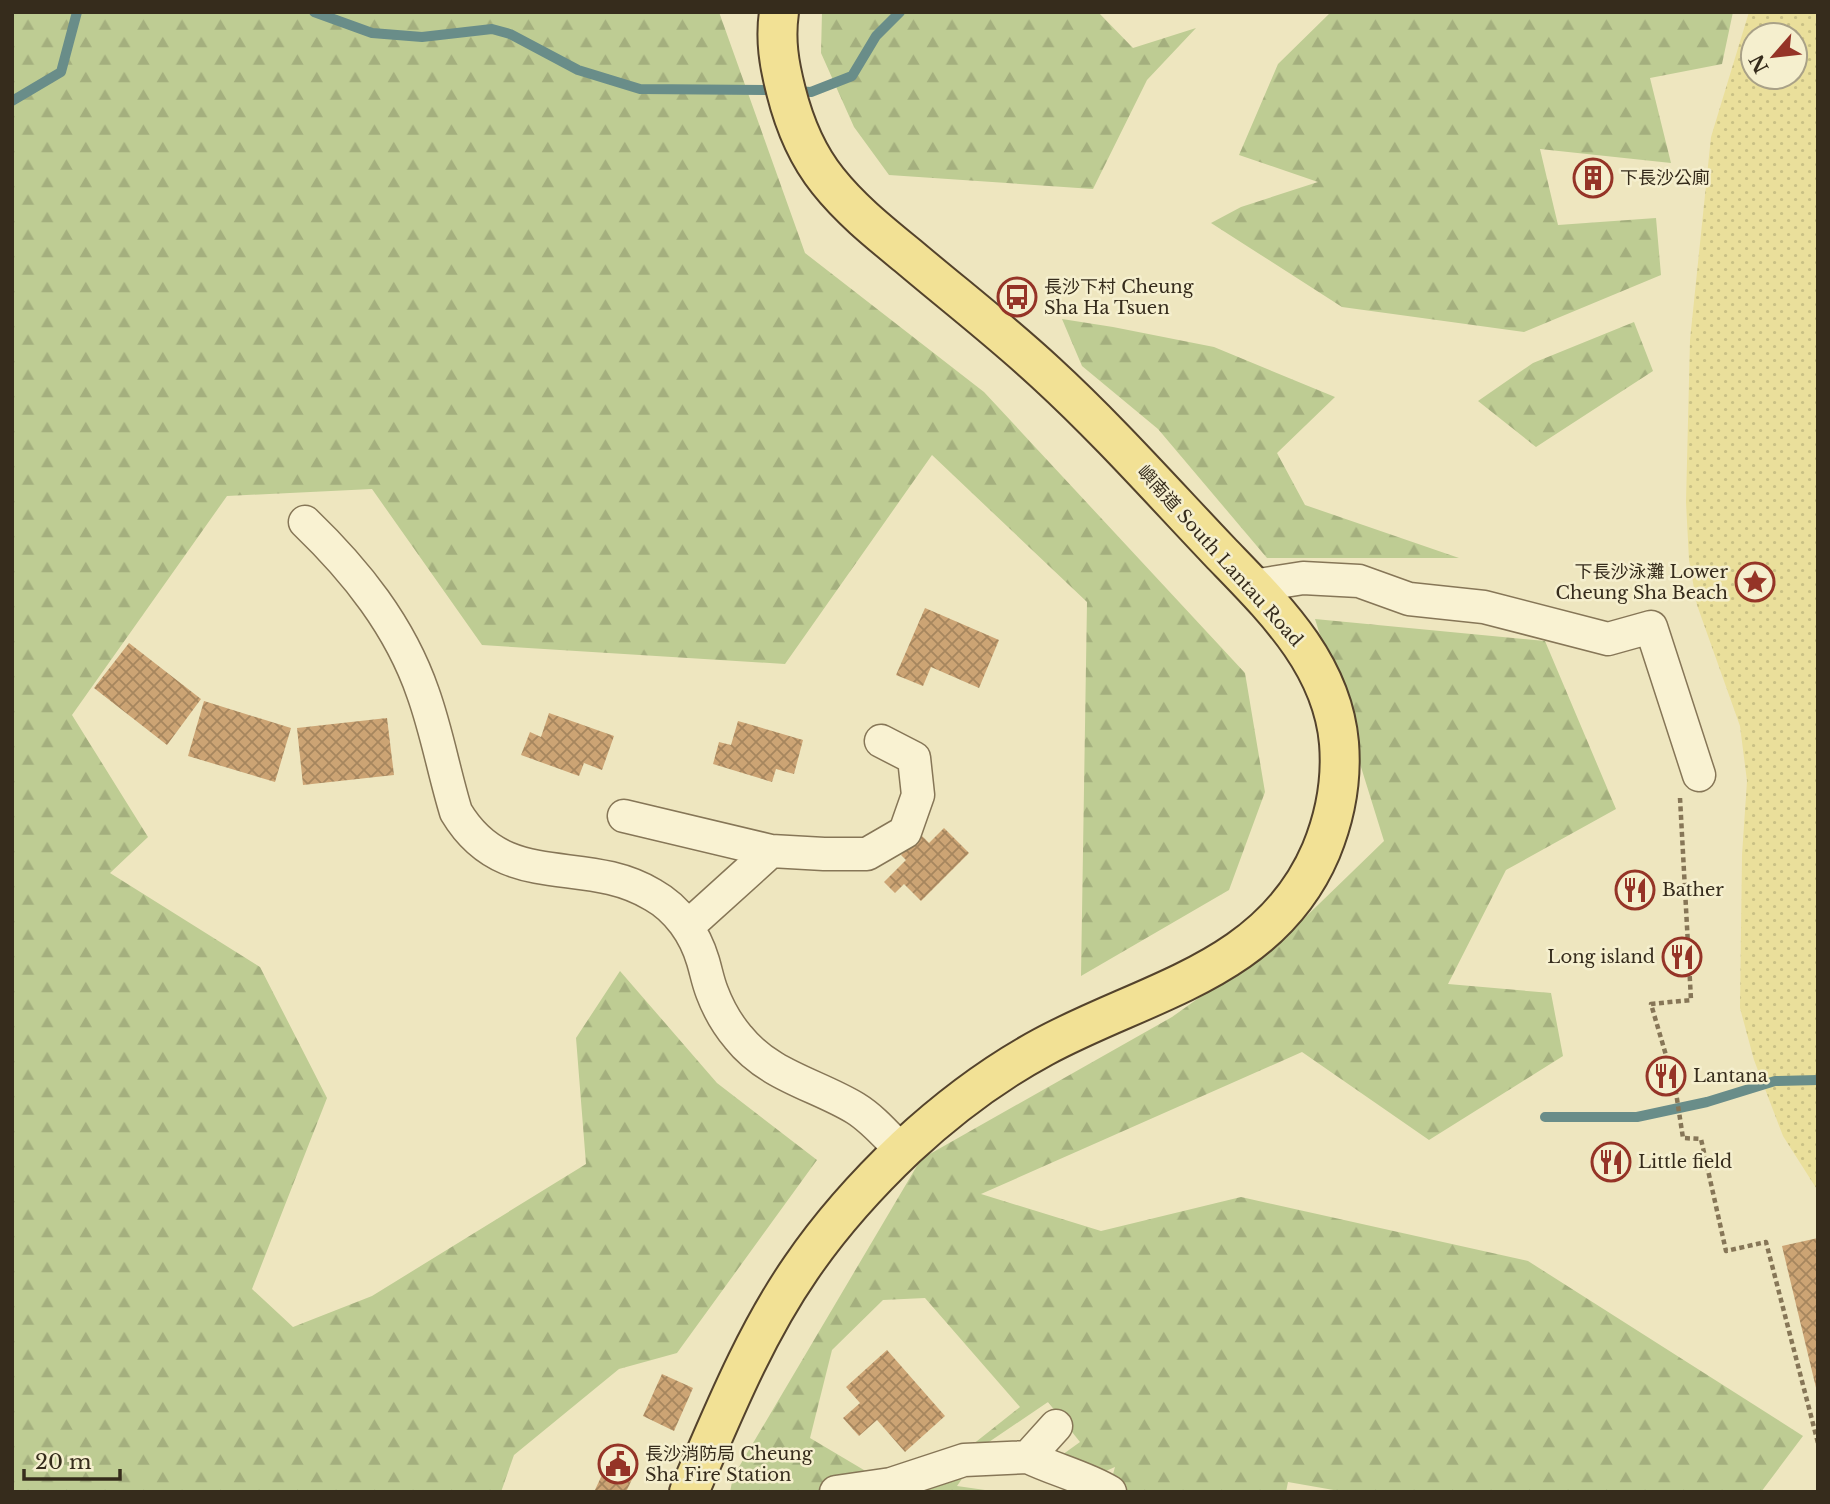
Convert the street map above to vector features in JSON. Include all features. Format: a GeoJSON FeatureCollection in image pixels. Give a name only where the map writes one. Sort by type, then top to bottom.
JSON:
{"type":"FeatureCollection","features":[{"type":"Feature","properties":{"kind":"main road","name":"嶼南道 South Lantau Road"},"geometry":{"type":"LineString","coordinates":[[695,1491],[755,1347],[799,1270],[850,1206],[902,1151],[935,1121],[1008,1067],[1101,1018],[1201,973],[1268,929],[1301,888],[1315,865],[1334,813],[1340,765],[1334,713],[1319,671],[1296,636],[1253,586],[1068,393],[852,207],[829,183],[801,135],[790,104],[779,62],[776,34],[779,12]]}},
{"type":"Feature","properties":{"kind":"street"},"geometry":{"type":"LineString","coordinates":[[305,522],[363,583],[407,654],[423,692],[456,812],[466,830],[488,850],[515,863],[617,879],[656,896],[673,910],[697,943],[710,989],[723,1016],[739,1039],[783,1076],[857,1109],[902,1151]]}},
{"type":"Feature","properties":{"kind":"street"},"geometry":{"type":"LineString","coordinates":[[1253,586],[1303,578],[1359,581],[1409,599],[1484,607],[1608,639],[1651,627],[1699,775]]}},
{"type":"Feature","properties":{"kind":"street"},"geometry":{"type":"LineString","coordinates":[[624,816],[771,851],[867,854],[905,832],[918,795],[914,758],[881,741]]}},
{"type":"Feature","properties":{"kind":"street"},"geometry":{"type":"LineString","coordinates":[[687,927],[771,851]]}},
{"type":"Feature","properties":{"kind":"street"},"geometry":{"type":"LineString","coordinates":[[1028,1457],[1056,1426]]}},
{"type":"Feature","properties":{"kind":"street"},"geometry":{"type":"LineString","coordinates":[[836,1492],[891,1484],[964,1460],[1028,1457],[1110,1492]]}},
{"type":"Feature","properties":{"kind":"path"},"geometry":{"type":"LineString","coordinates":[[1699,775],[1683,778],[1679,801],[1691,1000],[1651,1004],[1675,1086],[1683,1138],[1701,1139],[1726,1251],[1766,1242],[1818,1443]]}},
{"type":"Feature","properties":{"kind":"green space"},"geometry":{"type":"Polygon","coordinates":[[[719,12],[805,253],[984,392],[1245,673],[1265,792],[1229,890],[1081,976],[1087,602],[932,455],[785,664],[482,645],[372,489],[227,496],[72,715],[148,837],[110,873],[260,967],[327,1098],[252,1289],[293,1327],[372,1296],[586,1164],[576,1038],[620,971],[717,1083],[817,1160],[677,1353],[619,1369],[514,1455],[501,1492],[12,1492],[12,13],[719,12]]]}},
{"type":"Feature","properties":{"kind":"green space"},"geometry":{"type":"Polygon","coordinates":[[[822,12],[1098,12],[1133,48],[1196,28],[1147,80],[1093,189],[889,175],[854,127],[821,53],[822,12]]]}},
{"type":"Feature","properties":{"kind":"green space"},"geometry":{"type":"Polygon","coordinates":[[[1331,12],[1733,12],[1722,64],[1650,78],[1671,163],[1540,149],[1558,225],[1656,218],[1661,275],[1524,332],[1342,307],[1211,223],[1241,207],[1318,182],[1239,155],[1278,64],[1331,12]]]}},
{"type":"Feature","properties":{"kind":"green space"},"geometry":{"type":"Polygon","coordinates":[[[1062,319],[1214,347],[1335,397],[1277,453],[1305,505],[1459,558],[1267,558],[1158,429],[1082,366],[1062,319]]]}},
{"type":"Feature","properties":{"kind":"green space"},"geometry":{"type":"Polygon","coordinates":[[[1634,322],[1653,371],[1536,447],[1478,401],[1533,363],[1634,322]]]}},
{"type":"Feature","properties":{"kind":"green space"},"geometry":{"type":"Polygon","coordinates":[[[1315,619],[1545,641],[1616,809],[1506,870],[1448,984],[1551,993],[1563,1056],[1429,1140],[1302,1052],[981,1194],[1101,1231],[1241,1197],[1528,1261],[1803,1436],[1761,1492],[1345,1492],[1288,1482],[1286,1492],[1108,1492],[1115,1467],[1074,1485],[1055,1460],[1080,1442],[1048,1402],[986,1444],[957,1486],[999,1492],[730,1492],[733,1477],[921,1159],[1172,1017],[1287,935],[1384,841],[1315,619]],[[925,1298],[883,1300],[832,1350],[810,1438],[874,1476],[967,1449],[1020,1407],[925,1298]]]}},
{"type":"Feature","properties":{"kind":"sand","name":"下長沙泳灘 Lower Cheung Sha Beach"},"geometry":{"type":"Polygon","coordinates":[[[1749,12],[1818,12],[1818,1191],[1783,1136],[1754,1060],[1740,1008],[1742,855],[1747,781],[1740,726],[1697,605],[1689,560],[1686,502],[1690,340],[1711,137],[1739,45],[1739,91],[1809,91],[1809,21],[1746,21],[1749,12]]]}},
{"type":"Feature","properties":{"kind":"building","name":"下長沙公廁"},"geometry":{"type":"Polygon","coordinates":[[[1591,163],[1604,169],[1594,192],[1582,187],[1591,163]]]}},
{"type":"Feature","properties":{"kind":"building"},"geometry":{"type":"Polygon","coordinates":[[[925,608],[999,640],[979,688],[931,667],[923,686],[896,675],[925,608]]]}},
{"type":"Feature","properties":{"kind":"building"},"geometry":{"type":"Polygon","coordinates":[[[129,643],[201,699],[167,745],[94,688],[129,643]]]}},
{"type":"Feature","properties":{"kind":"building"},"geometry":{"type":"Polygon","coordinates":[[[204,701],[291,728],[275,782],[188,756],[204,701]]]}},
{"type":"Feature","properties":{"kind":"building"},"geometry":{"type":"Polygon","coordinates":[[[549,713],[614,736],[602,770],[584,763],[579,776],[521,755],[530,732],[541,737],[549,713]]]}},
{"type":"Feature","properties":{"kind":"building"},"geometry":{"type":"Polygon","coordinates":[[[387,718],[394,775],[303,785],[297,728],[387,718]]]}},
{"type":"Feature","properties":{"kind":"building"},"geometry":{"type":"Polygon","coordinates":[[[738,721],[803,740],[794,774],[776,769],[772,782],[713,764],[719,742],[731,745],[738,721]]]}},
{"type":"Feature","properties":{"kind":"building"},"geometry":{"type":"Polygon","coordinates":[[[944,828],[969,853],[921,901],[904,884],[895,893],[884,882],[906,860],[901,855],[921,835],[929,843],[944,828]]]}},
{"type":"Feature","properties":{"kind":"building"},"geometry":{"type":"Polygon","coordinates":[[[1818,1238],[1818,1392],[1817,1392],[1782,1246],[1818,1238]]]}},
{"type":"Feature","properties":{"kind":"building"},"geometry":{"type":"Polygon","coordinates":[[[887,1350],[945,1416],[905,1452],[877,1420],[859,1436],[843,1418],[860,1403],[846,1387],[887,1350]]]}},
{"type":"Feature","properties":{"kind":"building"},"geometry":{"type":"Polygon","coordinates":[[[662,1374],[693,1388],[674,1431],[643,1416],[662,1374]]]}},
{"type":"Feature","properties":{"kind":"building"},"geometry":{"type":"Polygon","coordinates":[[[609,1460],[635,1473],[626,1492],[594,1492],[609,1460]]]}},
{"type":"Feature","properties":{"kind":"waterway"},"geometry":{"type":"LineString","coordinates":[[12,101],[61,72],[77,12]]}},
{"type":"Feature","properties":{"kind":"waterway"},"geometry":{"type":"LineString","coordinates":[[314,12],[372,33],[422,37],[492,29],[510,34],[578,70],[640,89],[776,90]]}},
{"type":"Feature","properties":{"kind":"waterway"},"geometry":{"type":"LineString","coordinates":[[795,91],[811,92],[852,76],[876,36],[900,12]]}},
{"type":"Feature","properties":{"kind":"waterway"},"geometry":{"type":"LineString","coordinates":[[1545,1117],[1637,1117],[1707,1102],[1775,1081],[1818,1080]]}},
{"type":"Feature","properties":{"kind":"place","name":"下長沙公廁"},"geometry":{"type":"Point","coordinates":[1593,178]}},
{"type":"Feature","properties":{"kind":"place","name":"長沙下村 Cheung Sha Ha Tsuen"},"geometry":{"type":"Point","coordinates":[1017,297]}},
{"type":"Feature","properties":{"kind":"place","name":"下長沙泳灘 Lower Cheung Sha Beach"},"geometry":{"type":"Point","coordinates":[1755,582]}},
{"type":"Feature","properties":{"kind":"place","name":"Bather"},"geometry":{"type":"Point","coordinates":[1635,890]}},
{"type":"Feature","properties":{"kind":"place","name":"Long island"},"geometry":{"type":"Point","coordinates":[1682,957]}},
{"type":"Feature","properties":{"kind":"place","name":"Lantana"},"geometry":{"type":"Point","coordinates":[1666,1076]}},
{"type":"Feature","properties":{"kind":"place","name":"Little field"},"geometry":{"type":"Point","coordinates":[1611,1162]}},
{"type":"Feature","properties":{"kind":"place","name":"長沙消防局 Cheung Sha Fire Station"},"geometry":{"type":"Point","coordinates":[618,1464]}}]}
